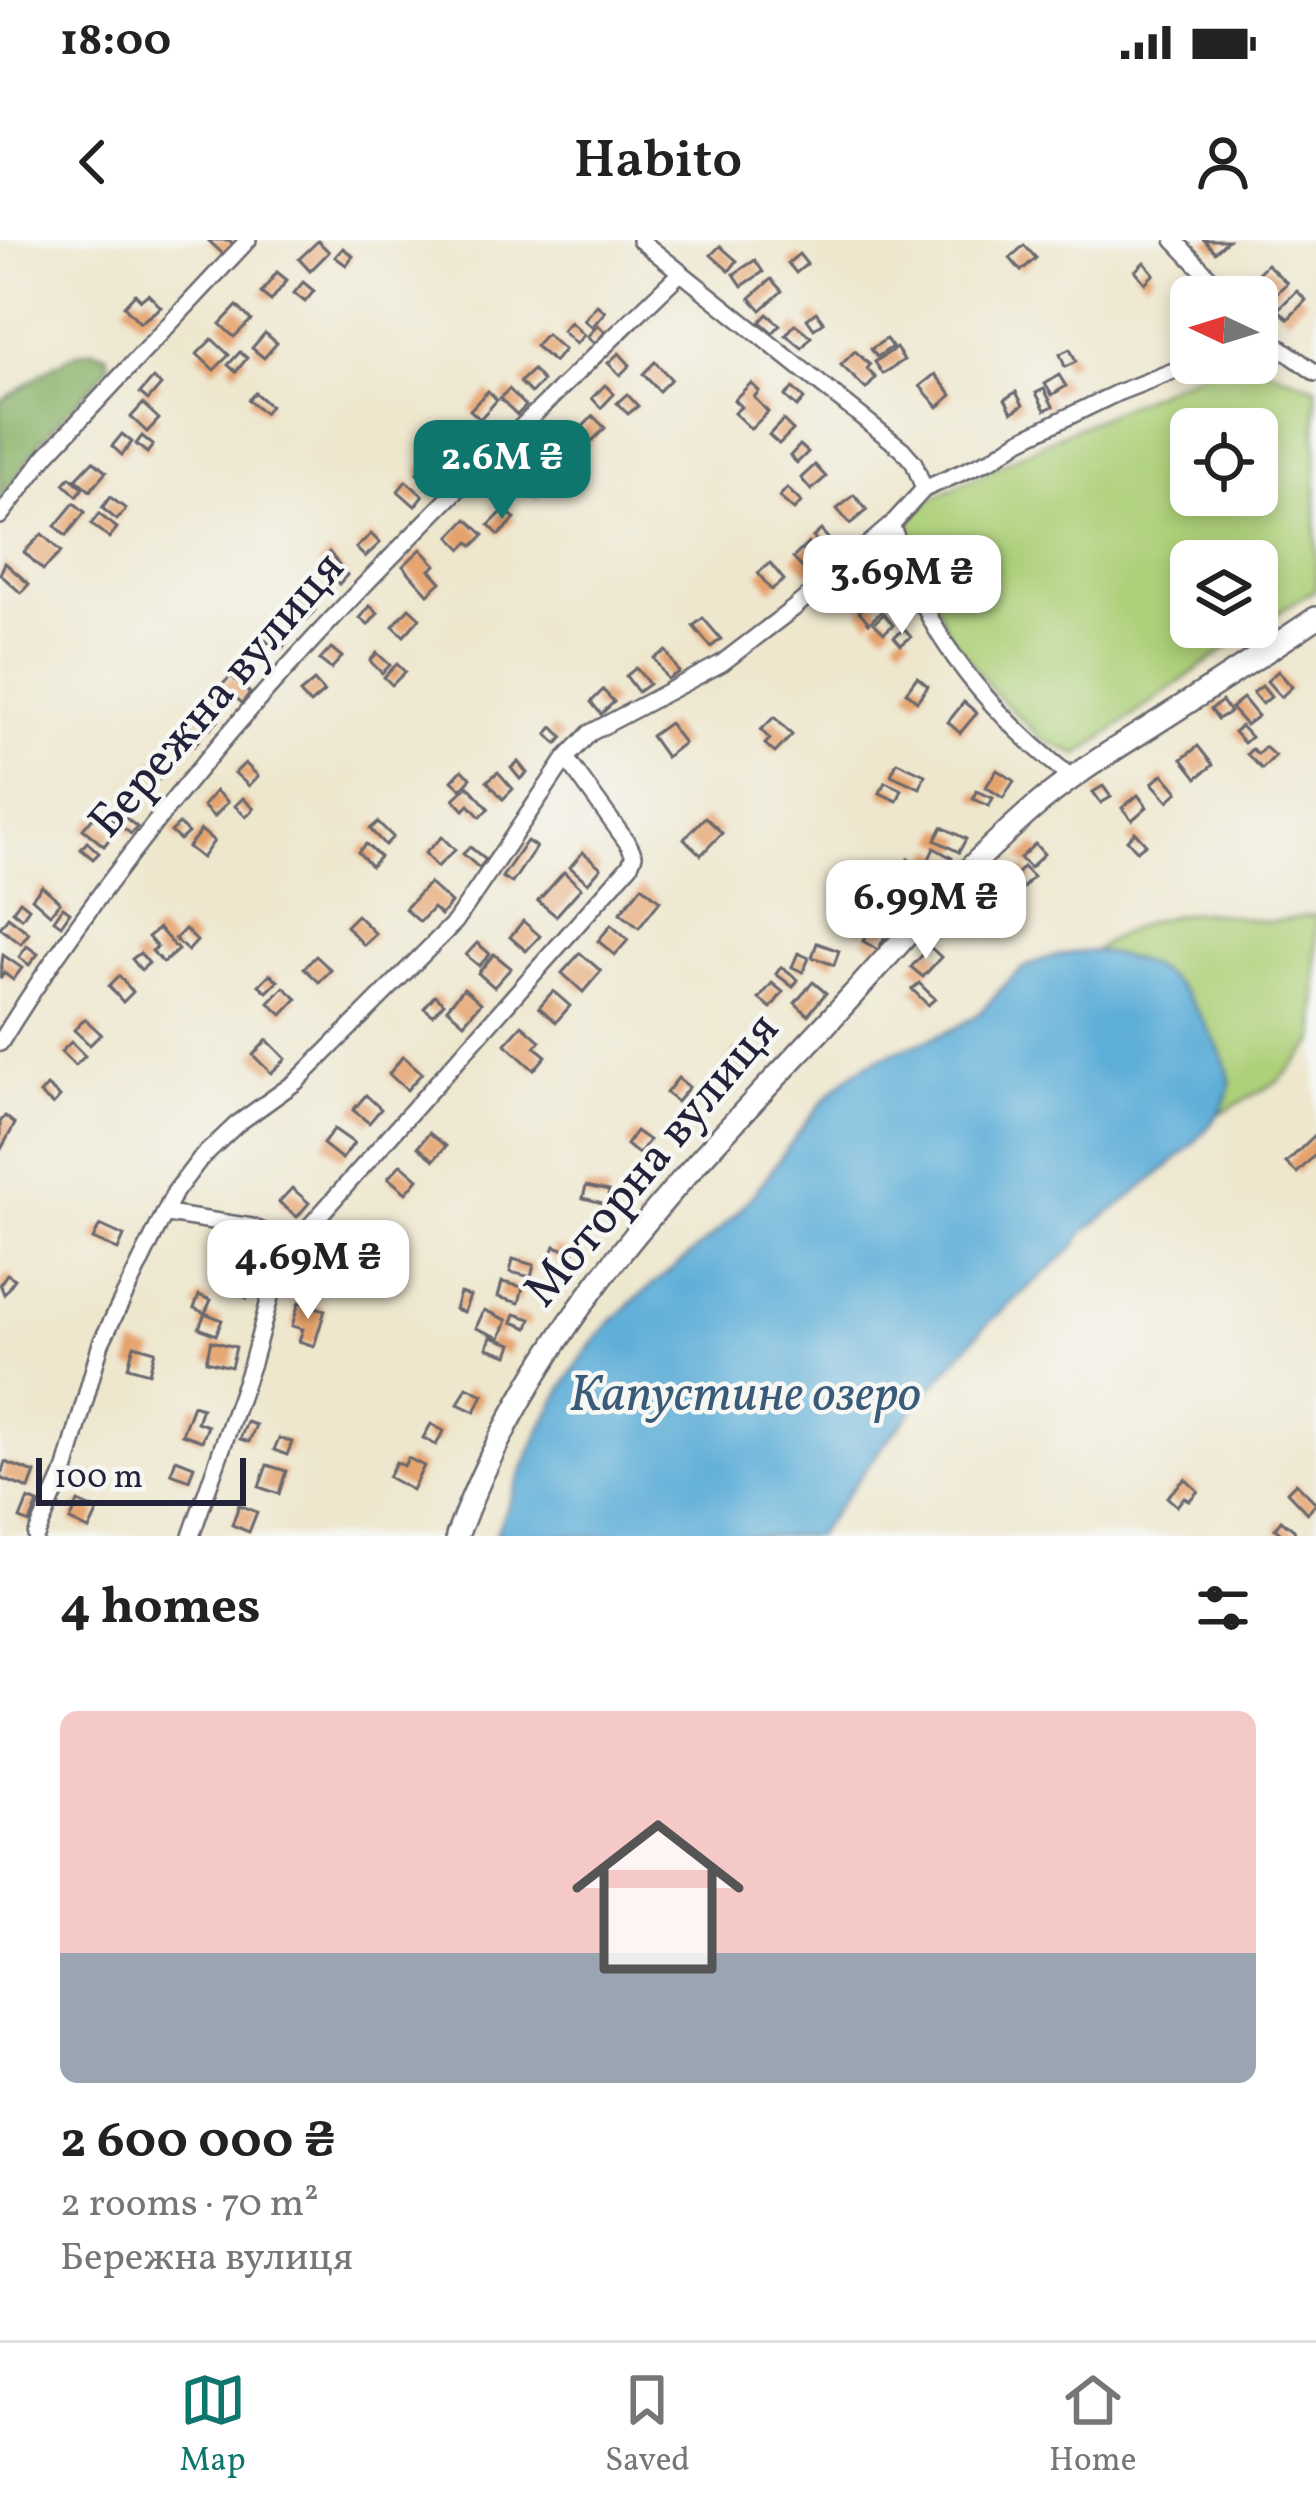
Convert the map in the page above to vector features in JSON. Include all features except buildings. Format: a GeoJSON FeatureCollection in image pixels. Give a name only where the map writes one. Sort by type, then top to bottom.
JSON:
{"type":"FeatureCollection","features":[{"type":"Feature","properties":{"kind":"street"},"geometry":{"type":"LineString","coordinates":[[0,516],[62,439],[248,240]]}},
{"type":"Feature","properties":{"kind":"street"},"geometry":{"type":"LineString","coordinates":[[640,240],[902,449],[914,463],[924,489]]}},
{"type":"Feature","properties":{"kind":"street"},"geometry":{"type":"LineString","coordinates":[[1174,240],[1208,276]]}},
{"type":"Feature","properties":{"kind":"street","name":"Бережна вулиця"},"geometry":{"type":"LineString","coordinates":[[0,1043],[139,842],[308,645],[443,503],[679,274]]}},
{"type":"Feature","properties":{"kind":"street"},"geometry":{"type":"LineString","coordinates":[[1278,347],[1316,373]]}},
{"type":"Feature","properties":{"kind":"street"},"geometry":{"type":"LineString","coordinates":[[36,1536],[67,1468],[101,1343],[175,1192],[200,1159],[237,1124],[297,1081],[455,922],[566,758],[590,733],[722,663],[794,608],[924,489],[992,460],[1020,440],[1117,393],[1170,372]]}},
{"type":"Feature","properties":{"kind":"street"},"geometry":{"type":"LineString","coordinates":[[890,525],[932,623],[952,652],[993,705],[1072,778]]}},
{"type":"Feature","properties":{"kind":"street","name":"Моторна вулиця"},"geometry":{"type":"LineString","coordinates":[[457,1536],[494,1446],[537,1366],[584,1297],[636,1231],[962,877],[1072,778],[1316,619]]}},
{"type":"Feature","properties":{"kind":"street"},"geometry":{"type":"LineString","coordinates":[[191,1536],[244,1385],[278,1268],[294,1244],[630,865],[634,855],[629,845],[566,758]]}},
{"type":"Feature","properties":{"kind":"street"},"geometry":{"type":"LineString","coordinates":[[167,1214],[252,1227],[294,1244]]}},
{"type":"Feature","properties":{"kind":"green space"},"geometry":{"type":"Polygon","coordinates":[[[92,350],[106,354],[106,370],[42,440],[0,501],[0,401],[56,365],[92,350]]]}},
{"type":"Feature","properties":{"kind":"green space"},"geometry":{"type":"Polygon","coordinates":[[[1278,373],[1316,387],[1316,589],[1278,613],[1278,540],[1170,540],[1170,648],[1227,648],[1078,755],[1042,739],[995,694],[948,632],[908,534],[910,520],[931,499],[1174,384],[1278,384],[1278,373]]]}},
{"type":"Feature","properties":{"kind":"green space"},"geometry":{"type":"Polygon","coordinates":[[[1206,912],[1270,922],[1316,915],[1316,1041],[1279,1081],[1217,1115],[1227,1099],[1136,959],[1095,951],[1147,922],[1206,912]]]}},
{"type":"Feature","properties":{"kind":"water","name":"Капустине озеро"},"geometry":{"type":"Polygon","coordinates":[[[1095,951],[1144,963],[1178,987],[1223,1057],[1230,1082],[1226,1101],[1194,1143],[1084,1232],[1073,1248],[982,1329],[882,1447],[816,1536],[495,1536],[548,1415],[589,1348],[624,1309],[726,1224],[833,1091],[862,1067],[972,1018],[1025,967],[1054,956],[1095,951]]]}}]}
